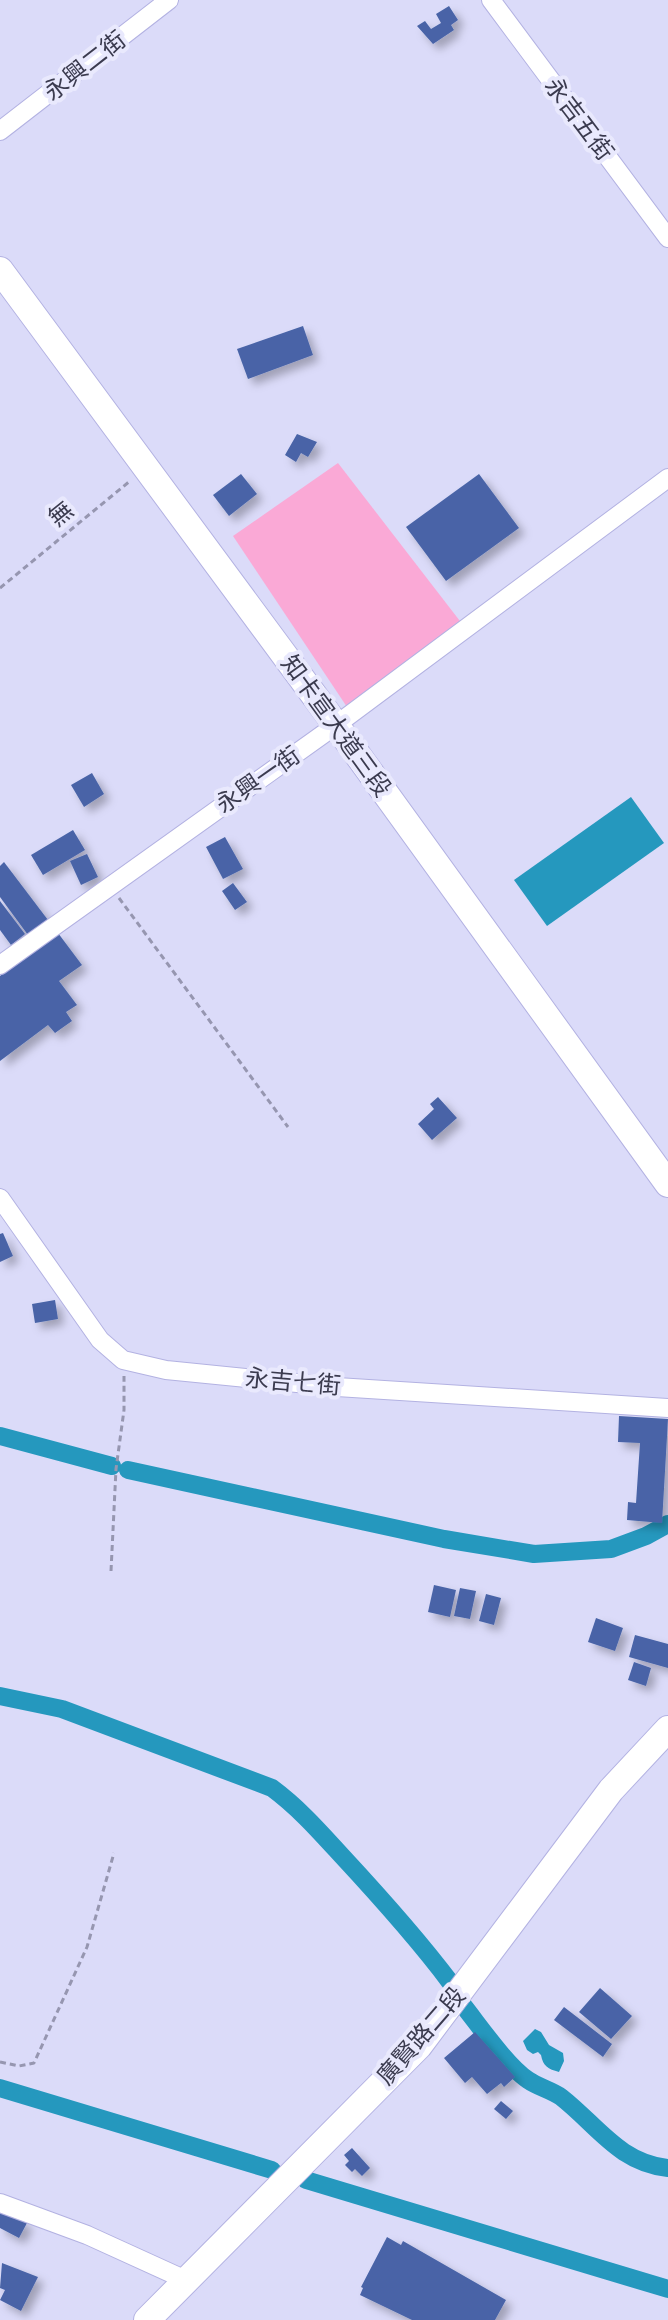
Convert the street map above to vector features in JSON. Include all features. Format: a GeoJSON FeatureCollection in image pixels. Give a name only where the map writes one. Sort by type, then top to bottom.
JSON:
{"type":"FeatureCollection","features":[{"type":"Feature","properties":{"kind":"street","name":"永興二街"},"geometry":{"type":"LineString","coordinates":[[0,131],[169,0]]}},
{"type":"Feature","properties":{"kind":"street","name":"永吉五街"},"geometry":{"type":"LineString","coordinates":[[491,0],[668,238]]}},
{"type":"Feature","properties":{"kind":"street","name":"知卡宣大道三段"},"geometry":{"type":"LineString","coordinates":[[0,270],[336,725],[668,1184]]}},
{"type":"Feature","properties":{"kind":"street","name":"永興一街"},"geometry":{"type":"LineString","coordinates":[[0,965],[336,725],[668,478]]}},
{"type":"Feature","properties":{"kind":"street"},"geometry":{"type":"LineString","coordinates":[[0,1198],[100,1340],[123,1360]]}},
{"type":"Feature","properties":{"kind":"street","name":"永吉七街"},"geometry":{"type":"LineString","coordinates":[[123,1360],[166,1370],[337,1387],[668,1408]]}},
{"type":"Feature","properties":{"kind":"street","name":"廣賢路二段"},"geometry":{"type":"LineString","coordinates":[[147,2320],[419,2046],[611,1790],[668,1729]]}},
{"type":"Feature","properties":{"kind":"street"},"geometry":{"type":"LineString","coordinates":[[0,2203],[87,2235],[188,2281]]}},
{"type":"Feature","properties":{"kind":"path","name":"無"},"geometry":{"type":"LineString","coordinates":[[0,588],[145,468]]}},
{"type":"Feature","properties":{"kind":"path"},"geometry":{"type":"LineString","coordinates":[[110,886],[288,1127]]}},
{"type":"Feature","properties":{"kind":"path"},"geometry":{"type":"LineString","coordinates":[[111,1571],[116,1469],[124,1410],[123,1360]]}},
{"type":"Feature","properties":{"kind":"path"},"geometry":{"type":"LineString","coordinates":[[0,2062],[19,2066],[34,2063],[87,1947],[114,1853]]}},
{"type":"Feature","properties":{"kind":"shaded area"},"geometry":{"type":"Polygon","coordinates":[[[338,463],[463,625],[347,707],[233,536],[338,463]]]}},
{"type":"Feature","properties":{"kind":"water"},"geometry":{"type":"Polygon","coordinates":[[[631,797],[664,843],[547,926],[514,880],[631,797]]]}},
{"type":"Feature","properties":{"kind":"water"},"geometry":{"type":"Polygon","coordinates":[[[535,2029],[541,2032],[549,2045],[563,2053],[564,2061],[559,2072],[547,2066],[538,2052],[533,2054],[527,2050],[523,2041],[535,2029]]]}},
{"type":"Feature","properties":{"kind":"building"},"geometry":{"type":"Polygon","coordinates":[[[449,6],[458,20],[451,25],[454,30],[433,44],[417,26],[425,21],[431,29],[441,23],[436,14],[449,6]]]}},
{"type":"Feature","properties":{"kind":"building"},"geometry":{"type":"Polygon","coordinates":[[[303,326],[313,355],[248,379],[237,349],[303,326]]]}},
{"type":"Feature","properties":{"kind":"building"},"geometry":{"type":"Polygon","coordinates":[[[297,434],[317,442],[308,457],[301,453],[296,462],[285,455],[297,434]]]}},
{"type":"Feature","properties":{"kind":"building"},"geometry":{"type":"Polygon","coordinates":[[[241,474],[257,494],[229,516],[213,495],[241,474]]]}},
{"type":"Feature","properties":{"kind":"building"},"geometry":{"type":"Polygon","coordinates":[[[479,474],[519,528],[446,581],[406,527],[479,474]]]}},
{"type":"Feature","properties":{"kind":"building"},"geometry":{"type":"Polygon","coordinates":[[[92,773],[104,794],[84,807],[71,785],[92,773]]]}},
{"type":"Feature","properties":{"kind":"building"},"geometry":{"type":"Polygon","coordinates":[[[73,830],[85,850],[43,875],[31,855],[73,830]]]}},
{"type":"Feature","properties":{"kind":"building"},"geometry":{"type":"Polygon","coordinates":[[[225,837],[243,869],[223,879],[206,847],[225,837]]]}},
{"type":"Feature","properties":{"kind":"building"},"geometry":{"type":"Polygon","coordinates":[[[87,854],[98,877],[81,885],[70,861],[87,854]]]}},
{"type":"Feature","properties":{"kind":"building"},"geometry":{"type":"Polygon","coordinates":[[[4,862],[48,920],[28,935],[0,897],[0,866],[4,862]]]}},
{"type":"Feature","properties":{"kind":"building"},"geometry":{"type":"Polygon","coordinates":[[[233,883],[247,902],[235,910],[222,891],[233,883]]]}},
{"type":"Feature","properties":{"kind":"building"},"geometry":{"type":"Polygon","coordinates":[[[0,901],[25,934],[11,945],[0,930],[0,901]]]}},
{"type":"Feature","properties":{"kind":"building"},"geometry":{"type":"Polygon","coordinates":[[[58,933],[82,965],[59,981],[77,1005],[66,1012],[72,1021],[55,1033],[48,1025],[0,1061],[0,976],[58,933]]]}},
{"type":"Feature","properties":{"kind":"building"},"geometry":{"type":"Polygon","coordinates":[[[438,1097],[457,1118],[432,1140],[418,1124],[434,1109],[430,1104],[438,1097]]]}},
{"type":"Feature","properties":{"kind":"building"},"geometry":{"type":"Polygon","coordinates":[[[3,1233],[13,1256],[0,1262],[0,1234],[3,1233]]]}},
{"type":"Feature","properties":{"kind":"building"},"geometry":{"type":"Polygon","coordinates":[[[55,1300],[58,1319],[35,1323],[32,1304],[55,1300]]]}},
{"type":"Feature","properties":{"kind":"building"},"geometry":{"type":"Polygon","coordinates":[[[619,1416],[668,1419],[662,1523],[627,1520],[628,1502],[636,1503],[640,1443],[618,1442],[619,1416]]]}},
{"type":"Feature","properties":{"kind":"building"},"geometry":{"type":"Polygon","coordinates":[[[434,1585],[456,1590],[450,1617],[428,1612],[434,1585]]]}},
{"type":"Feature","properties":{"kind":"building"},"geometry":{"type":"Polygon","coordinates":[[[460,1588],[476,1591],[470,1619],[454,1616],[460,1588]]]}},
{"type":"Feature","properties":{"kind":"building"},"geometry":{"type":"Polygon","coordinates":[[[486,1594],[501,1598],[494,1625],[479,1621],[486,1594]]]}},
{"type":"Feature","properties":{"kind":"building"},"geometry":{"type":"Polygon","coordinates":[[[596,1618],[623,1628],[615,1651],[588,1642],[596,1618]]]}},
{"type":"Feature","properties":{"kind":"building"},"geometry":{"type":"Polygon","coordinates":[[[635,1635],[668,1644],[668,1668],[629,1657],[635,1635]]]}},
{"type":"Feature","properties":{"kind":"building"},"geometry":{"type":"Polygon","coordinates":[[[634,1662],[651,1668],[646,1686],[628,1680],[634,1662]]]}},
{"type":"Feature","properties":{"kind":"building"},"geometry":{"type":"Polygon","coordinates":[[[600,1988],[632,2016],[611,2039],[579,2012],[600,1988]]]}},
{"type":"Feature","properties":{"kind":"building"},"geometry":{"type":"Polygon","coordinates":[[[564,2007],[612,2044],[603,2057],[554,2020],[564,2007]]]}},
{"type":"Feature","properties":{"kind":"building"},"geometry":{"type":"Polygon","coordinates":[[[475,2032],[515,2077],[504,2087],[501,2083],[487,2094],[472,2077],[465,2083],[444,2058],[475,2032]]]}},
{"type":"Feature","properties":{"kind":"building"},"geometry":{"type":"Polygon","coordinates":[[[501,2101],[513,2111],[506,2119],[494,2109],[501,2101]]]}},
{"type":"Feature","properties":{"kind":"building"},"geometry":{"type":"Polygon","coordinates":[[[352,2148],[370,2168],[362,2176],[345,2165],[349,2161],[344,2155],[352,2148]]]}},
{"type":"Feature","properties":{"kind":"building"},"geometry":{"type":"Polygon","coordinates":[[[0,2209],[27,2223],[19,2238],[0,2228],[0,2209]]]}},
{"type":"Feature","properties":{"kind":"building"},"geometry":{"type":"Polygon","coordinates":[[[387,2237],[401,2245],[403,2241],[506,2300],[495,2320],[412,2320],[360,2295],[361,2287],[387,2237]]]}},
{"type":"Feature","properties":{"kind":"building"},"geometry":{"type":"Polygon","coordinates":[[[2,2263],[38,2277],[21,2311],[0,2300],[5,2290],[0,2288],[2,2263]]]}},
{"type":"Feature","properties":{"kind":"waterway"},"geometry":{"type":"LineString","coordinates":[[0,1436],[112,1466]]}},
{"type":"Feature","properties":{"kind":"waterway"},"geometry":{"type":"LineString","coordinates":[[128,1470],[444,1539],[534,1554],[611,1549],[668,1524]]}},
{"type":"Feature","properties":{"kind":"waterway"},"geometry":{"type":"LineString","coordinates":[[0,1696],[62,1709],[272,1788],[309,1820],[356,1871],[450,1982]]}},
{"type":"Feature","properties":{"kind":"waterway"},"geometry":{"type":"LineString","coordinates":[[462,2004],[520,2073],[561,2097],[622,2151],[651,2165],[668,2168]]}},
{"type":"Feature","properties":{"kind":"waterway"},"geometry":{"type":"LineString","coordinates":[[0,2088],[272,2170]]}},
{"type":"Feature","properties":{"kind":"waterway"},"geometry":{"type":"LineString","coordinates":[[306,2180],[668,2289]]}}]}
